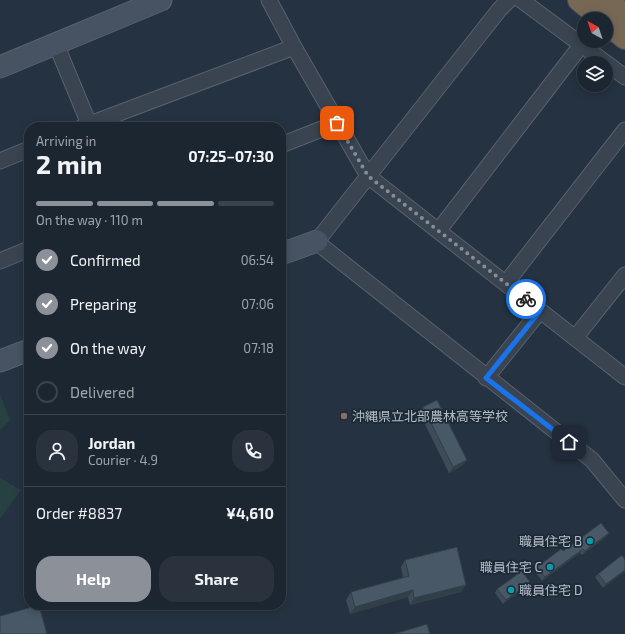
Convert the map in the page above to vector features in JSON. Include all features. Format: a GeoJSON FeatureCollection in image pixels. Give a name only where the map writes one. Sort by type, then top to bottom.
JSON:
{"type":"FeatureCollection","features":[{"type":"Feature","properties":{"kind":"highway"},"geometry":{"type":"LineString","coordinates":[[579,0],[594,12]]}},
{"type":"Feature","properties":{"kind":"highway"},"geometry":{"type":"LineString","coordinates":[[607,0],[625,16]]}},
{"type":"Feature","properties":{"kind":"highway"},"geometry":{"type":"LineString","coordinates":[[613,28],[625,38]]}},
{"type":"Feature","properties":{"kind":"street"},"geometry":{"type":"LineString","coordinates":[[0,67],[161,0]]}},
{"type":"Feature","properties":{"kind":"street"},"geometry":{"type":"LineString","coordinates":[[269,0],[294,47],[368,176],[439,230],[625,377]]}},
{"type":"Feature","properties":{"kind":"street"},"geometry":{"type":"LineString","coordinates":[[286,252],[317,241],[499,10],[509,0]]}},
{"type":"Feature","properties":{"kind":"street"},"geometry":{"type":"LineString","coordinates":[[522,0],[577,40]]}},
{"type":"Feature","properties":{"kind":"street"},"geometry":{"type":"LineString","coordinates":[[56,44],[85,122]]}},
{"type":"Feature","properties":{"kind":"street"},"geometry":{"type":"LineString","coordinates":[[97,122],[294,47]]}},
{"type":"Feature","properties":{"kind":"street"},"geometry":{"type":"LineString","coordinates":[[439,230],[579,48]]}},
{"type":"Feature","properties":{"kind":"street"},"geometry":{"type":"LineString","coordinates":[[587,48],[625,77]]}},
{"type":"Feature","properties":{"kind":"street"},"geometry":{"type":"LineString","coordinates":[[286,143],[337,123]]}},
{"type":"Feature","properties":{"kind":"street"},"geometry":{"type":"LineString","coordinates":[[506,283],[625,130]]}},
{"type":"Feature","properties":{"kind":"street"},"geometry":{"type":"LineString","coordinates":[[0,161],[24,151]]}},
{"type":"Feature","properties":{"kind":"street"},"geometry":{"type":"LineString","coordinates":[[317,241],[486,378],[592,460],[625,500]]}},
{"type":"Feature","properties":{"kind":"street"},"geometry":{"type":"LineString","coordinates":[[0,261],[24,251]]}},
{"type":"Feature","properties":{"kind":"street"},"geometry":{"type":"LineString","coordinates":[[575,338],[625,275]]}},
{"type":"Feature","properties":{"kind":"street"},"geometry":{"type":"LineString","coordinates":[[486,378],[540,311]]}},
{"type":"Feature","properties":{"kind":"street"},"geometry":{"type":"LineString","coordinates":[[0,361],[24,352]]}},
{"type":"Feature","properties":{"kind":"green space"},"geometry":{"type":"Polygon","coordinates":[[[0,394],[10,420],[0,430],[0,394]]]}},
{"type":"Feature","properties":{"kind":"green space"},"geometry":{"type":"Polygon","coordinates":[[[0,478],[21,490],[0,519],[0,478]]]}},
{"type":"Feature","properties":{"kind":"building"},"geometry":{"type":"Polygon","coordinates":[[[437,400],[467,460],[453,467],[423,407],[437,400]]]}},
{"type":"Feature","properties":{"kind":"building"},"geometry":{"type":"Polygon","coordinates":[[[601,523],[609,533],[585,551],[583,549],[545,577],[537,567],[561,549],[563,551],[601,523]]]}},
{"type":"Feature","properties":{"kind":"building"},"geometry":{"type":"Polygon","coordinates":[[[457,547],[466,585],[414,598],[413,590],[355,607],[351,592],[409,576],[405,560],[457,547]]]}},
{"type":"Feature","properties":{"kind":"building"},"geometry":{"type":"Polygon","coordinates":[[[622,555],[625,560],[625,570],[606,584],[598,574],[622,555]]]}},
{"type":"Feature","properties":{"kind":"building","name":"職員住宅 D"},"geometry":{"type":"Polygon","coordinates":[[[522,571],[530,582],[506,600],[497,589],[522,571]]]}},
{"type":"Feature","properties":{"kind":"building"},"geometry":{"type":"Polygon","coordinates":[[[24,609],[40,610],[47,634],[0,634],[0,616],[24,609]]]}},
{"type":"Feature","properties":{"kind":"building"},"geometry":{"type":"Polygon","coordinates":[[[427,624],[430,634],[394,634],[427,624]]]}},
{"type":"Feature","properties":{"kind":"way so far"},"geometry":{"type":"LineString","coordinates":[[337,123],[368,176],[526,299]]}},
{"type":"Feature","properties":{"kind":"place","name":"沖縄県立北部農林高等学校"},"geometry":{"type":"Point","coordinates":[344,416]}},
{"type":"Feature","properties":{"kind":"place","name":"職員住宅 B"},"geometry":{"type":"Point","coordinates":[590,541]}},
{"type":"Feature","properties":{"kind":"place","name":"職員住宅 C"},"geometry":{"type":"Point","coordinates":[550,567]}},
{"type":"Feature","properties":{"kind":"place","name":"職員住宅 D"},"geometry":{"type":"Point","coordinates":[511,590]}},
{"type":"Feature","properties":{"kind":"route"},"geometry":{"type":"LineString","coordinates":[[526,299],[540,311],[486,378],[569,442]]}}]}
